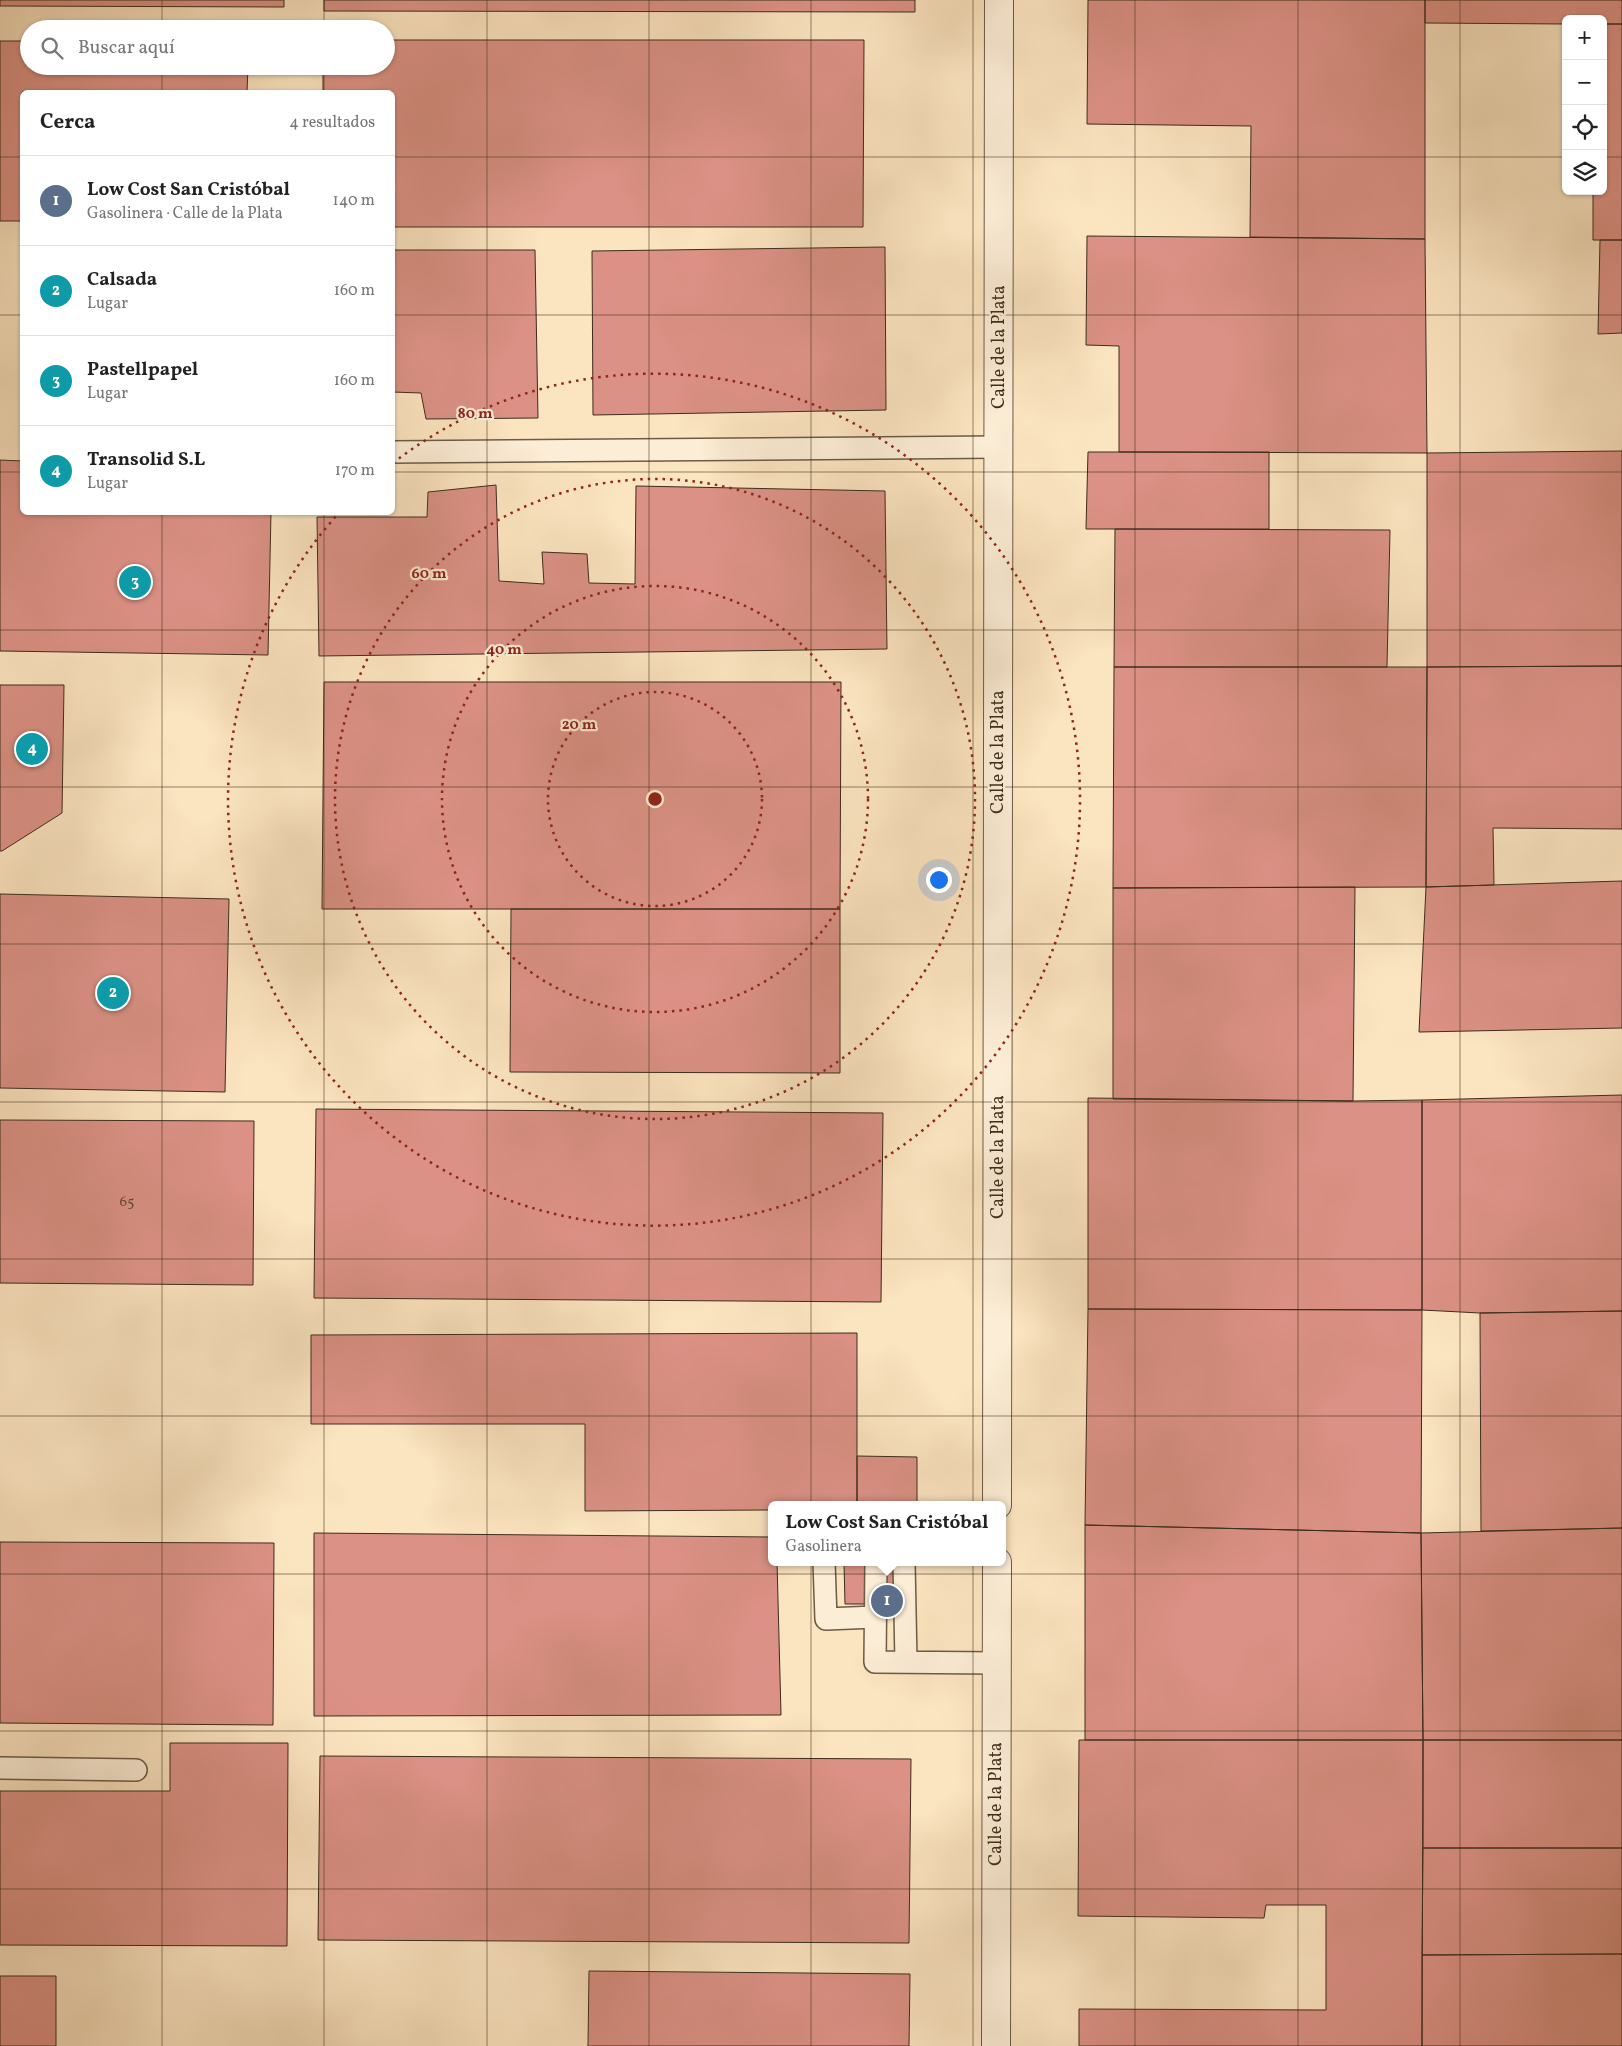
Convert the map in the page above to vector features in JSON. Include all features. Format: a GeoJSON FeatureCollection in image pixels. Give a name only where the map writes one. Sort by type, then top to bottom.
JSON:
{"type":"FeatureCollection","features":[{"type":"Feature","properties":{"kind":"street","name":"Calle de la Plata"},"geometry":{"type":"LineString","coordinates":[[997,1501],[999,0]]}},
{"type":"Feature","properties":{"kind":"street","name":"Calle de la Plata"},"geometry":{"type":"LineString","coordinates":[[996,2046],[997,1566]]}},
{"type":"Feature","properties":{"kind":"lane"},"geometry":{"type":"LineString","coordinates":[[395,452],[999,447]]}},
{"type":"Feature","properties":{"kind":"lane"},"geometry":{"type":"LineString","coordinates":[[824,1566],[826,1619],[875,1617]]}},
{"type":"Feature","properties":{"kind":"lane"},"geometry":{"type":"LineString","coordinates":[[876,1566],[875,1662],[997,1663]]}},
{"type":"Feature","properties":{"kind":"lane"},"geometry":{"type":"LineString","coordinates":[[904,1566],[906,1662]]}},
{"type":"Feature","properties":{"kind":"lane"},"geometry":{"type":"LineString","coordinates":[[0,1768],[136,1770]]}},
{"type":"Feature","properties":{"kind":"building"},"geometry":{"type":"Polygon","coordinates":[[[0,0],[284,0],[284,7],[0,6],[0,0]]]}},
{"type":"Feature","properties":{"kind":"building"},"geometry":{"type":"Polygon","coordinates":[[[324,0],[915,0],[915,12],[324,11],[324,0]]]}},
{"type":"Feature","properties":{"kind":"building"},"geometry":{"type":"Polygon","coordinates":[[[1088,0],[1425,0],[1425,239],[1250,237],[1251,126],[1087,124],[1088,0]]]}},
{"type":"Feature","properties":{"kind":"building"},"geometry":{"type":"Polygon","coordinates":[[[1425,0],[1622,0],[1622,24],[1607,24],[1607,15],[1562,15],[1562,24],[1425,23],[1425,0]]]}},
{"type":"Feature","properties":{"kind":"building"},"geometry":{"type":"Polygon","coordinates":[[[1607,24],[1622,24],[1622,240],[1593,240],[1593,195],[1607,195],[1607,24]]]}},
{"type":"Feature","properties":{"kind":"building"},"geometry":{"type":"Polygon","coordinates":[[[395,40],[864,40],[863,227],[395,227],[395,90],[323,90],[323,75],[395,75],[395,40]]]}},
{"type":"Feature","properties":{"kind":"building"},"geometry":{"type":"Polygon","coordinates":[[[0,41],[20,41],[20,75],[248,75],[247,90],[20,90],[20,221],[0,221],[0,41]]]}},
{"type":"Feature","properties":{"kind":"building"},"geometry":{"type":"Polygon","coordinates":[[[1087,236],[1425,239],[1427,453],[1119,452],[1119,346],[1086,345],[1087,236]]]}},
{"type":"Feature","properties":{"kind":"building"},"geometry":{"type":"Polygon","coordinates":[[[1600,240],[1622,240],[1622,333],[1598,334],[1600,240]]]}},
{"type":"Feature","properties":{"kind":"building"},"geometry":{"type":"Polygon","coordinates":[[[885,247],[886,410],[593,415],[592,251],[885,247]]]}},
{"type":"Feature","properties":{"kind":"building"},"geometry":{"type":"Polygon","coordinates":[[[395,250],[535,250],[538,418],[426,419],[421,393],[395,392],[395,250]]]}},
{"type":"Feature","properties":{"kind":"building"},"geometry":{"type":"Polygon","coordinates":[[[1622,451],[1622,666],[1427,667],[1427,453],[1622,451]]]}},
{"type":"Feature","properties":{"kind":"building"},"geometry":{"type":"Polygon","coordinates":[[[1088,452],[1269,452],[1269,529],[1086,529],[1088,452]]]}},
{"type":"Feature","properties":{"kind":"building"},"geometry":{"type":"Polygon","coordinates":[[[0,460],[20,461],[20,515],[271,515],[268,655],[0,651],[0,460]]]}},
{"type":"Feature","properties":{"kind":"building"},"geometry":{"type":"Polygon","coordinates":[[[496,485],[499,581],[544,584],[542,552],[587,554],[589,583],[635,584],[636,486],[885,491],[887,649],[319,656],[317,517],[427,517],[428,492],[496,485]]]}},
{"type":"Feature","properties":{"kind":"building"},"geometry":{"type":"Polygon","coordinates":[[[1115,529],[1390,530],[1387,667],[1114,667],[1115,529]]]}},
{"type":"Feature","properties":{"kind":"building"},"geometry":{"type":"Polygon","coordinates":[[[1622,666],[1622,829],[1493,828],[1494,885],[1426,887],[1427,667],[1622,666]]]}},
{"type":"Feature","properties":{"kind":"building"},"geometry":{"type":"Polygon","coordinates":[[[1114,667],[1427,667],[1426,887],[1113,888],[1114,667]]]}},
{"type":"Feature","properties":{"kind":"building"},"geometry":{"type":"Polygon","coordinates":[[[324,682],[841,682],[840,909],[322,909],[324,682]]]}},
{"type":"Feature","properties":{"kind":"building"},"geometry":{"type":"Polygon","coordinates":[[[0,685],[64,685],[62,813],[2,851],[0,851],[0,685]]]}},
{"type":"Feature","properties":{"kind":"building"},"geometry":{"type":"Polygon","coordinates":[[[1622,881],[1622,1028],[1419,1032],[1426,887],[1622,881]]]}},
{"type":"Feature","properties":{"kind":"building"},"geometry":{"type":"Polygon","coordinates":[[[1355,887],[1353,1101],[1113,1099],[1113,888],[1355,887]]]}},
{"type":"Feature","properties":{"kind":"building"},"geometry":{"type":"Polygon","coordinates":[[[0,894],[229,899],[225,1092],[0,1088],[0,894]]]}},
{"type":"Feature","properties":{"kind":"building"},"geometry":{"type":"Polygon","coordinates":[[[511,909],[840,909],[840,1073],[510,1072],[511,909]]]}},
{"type":"Feature","properties":{"kind":"building"},"geometry":{"type":"Polygon","coordinates":[[[1622,1095],[1622,1311],[1480,1313],[1422,1310],[1422,1100],[1622,1095]]]}},
{"type":"Feature","properties":{"kind":"building"},"geometry":{"type":"Polygon","coordinates":[[[1088,1098],[1422,1100],[1422,1310],[1088,1309],[1088,1098]]]}},
{"type":"Feature","properties":{"kind":"building"},"geometry":{"type":"Polygon","coordinates":[[[316,1109],[883,1113],[881,1302],[314,1298],[316,1109]]]}},
{"type":"Feature","properties":{"kind":"building"},"geometry":{"type":"Polygon","coordinates":[[[0,1120],[254,1121],[253,1285],[0,1283],[0,1120]]]}},
{"type":"Feature","properties":{"kind":"building"},"geometry":{"type":"Polygon","coordinates":[[[1088,1309],[1422,1310],[1421,1533],[1085,1525],[1088,1309]]]}},
{"type":"Feature","properties":{"kind":"building"},"geometry":{"type":"Polygon","coordinates":[[[1622,1311],[1622,1528],[1481,1531],[1480,1313],[1622,1311]]]}},
{"type":"Feature","properties":{"kind":"building"},"geometry":{"type":"Polygon","coordinates":[[[857,1333],[857,1501],[768,1501],[768,1510],[585,1511],[585,1424],[311,1424],[311,1335],[857,1333]]]}},
{"type":"Feature","properties":{"kind":"building"},"geometry":{"type":"Polygon","coordinates":[[[857,1456],[917,1457],[917,1501],[857,1501],[857,1456]]]}},
{"type":"Feature","properties":{"kind":"building"},"geometry":{"type":"Polygon","coordinates":[[[1085,1525],[1421,1533],[1423,1740],[1085,1740],[1085,1525]]]}},
{"type":"Feature","properties":{"kind":"building"},"geometry":{"type":"Polygon","coordinates":[[[1622,1528],[1622,1740],[1423,1740],[1421,1533],[1622,1528]]]}},
{"type":"Feature","properties":{"kind":"building"},"geometry":{"type":"Polygon","coordinates":[[[314,1533],[768,1537],[768,1566],[777,1566],[781,1715],[314,1716],[314,1533]]]}},
{"type":"Feature","properties":{"kind":"building"},"geometry":{"type":"Polygon","coordinates":[[[0,1542],[274,1543],[273,1725],[0,1723],[0,1542]]]}},
{"type":"Feature","properties":{"kind":"building"},"geometry":{"type":"Polygon","coordinates":[[[844,1566],[910,1566],[909,1604],[845,1604],[844,1566]]]}},
{"type":"Feature","properties":{"kind":"building"},"geometry":{"type":"Polygon","coordinates":[[[1079,1740],[1423,1740],[1422,2046],[1079,2046],[1079,2009],[1326,2010],[1326,1905],[1266,1905],[1264,1918],[1078,1916],[1079,1740]]]}},
{"type":"Feature","properties":{"kind":"building"},"geometry":{"type":"Polygon","coordinates":[[[1423,1740],[1622,1740],[1622,1848],[1423,1848],[1423,1740]]]}},
{"type":"Feature","properties":{"kind":"building"},"geometry":{"type":"Polygon","coordinates":[[[170,1743],[288,1743],[287,1946],[0,1945],[0,1791],[170,1791],[170,1743]]]}},
{"type":"Feature","properties":{"kind":"building"},"geometry":{"type":"Polygon","coordinates":[[[320,1756],[911,1759],[909,1943],[318,1940],[320,1756]]]}},
{"type":"Feature","properties":{"kind":"building"},"geometry":{"type":"Polygon","coordinates":[[[1423,1848],[1622,1848],[1622,1954],[1422,1955],[1423,1848]]]}},
{"type":"Feature","properties":{"kind":"building"},"geometry":{"type":"Polygon","coordinates":[[[1622,1954],[1622,2046],[1422,2046],[1422,1955],[1622,1954]]]}},
{"type":"Feature","properties":{"kind":"building"},"geometry":{"type":"Polygon","coordinates":[[[589,1971],[910,1974],[909,2046],[588,2046],[589,1971]]]}},
{"type":"Feature","properties":{"kind":"building"},"geometry":{"type":"Polygon","coordinates":[[[0,1976],[56,1976],[56,2046],[0,2046],[0,1976]]]}},
{"type":"Feature","properties":{"kind":"place","name":"Pastellpapel"},"geometry":{"type":"Point","coordinates":[135,582]}},
{"type":"Feature","properties":{"kind":"place","name":"Transolid S.L"},"geometry":{"type":"Point","coordinates":[32,749]}},
{"type":"Feature","properties":{"kind":"place","name":"Calsada"},"geometry":{"type":"Point","coordinates":[113,993]}},
{"type":"Feature","properties":{"kind":"place","name":"Low Cost San Cristóbal"},"geometry":{"type":"Point","coordinates":[887,1601]}}]}
